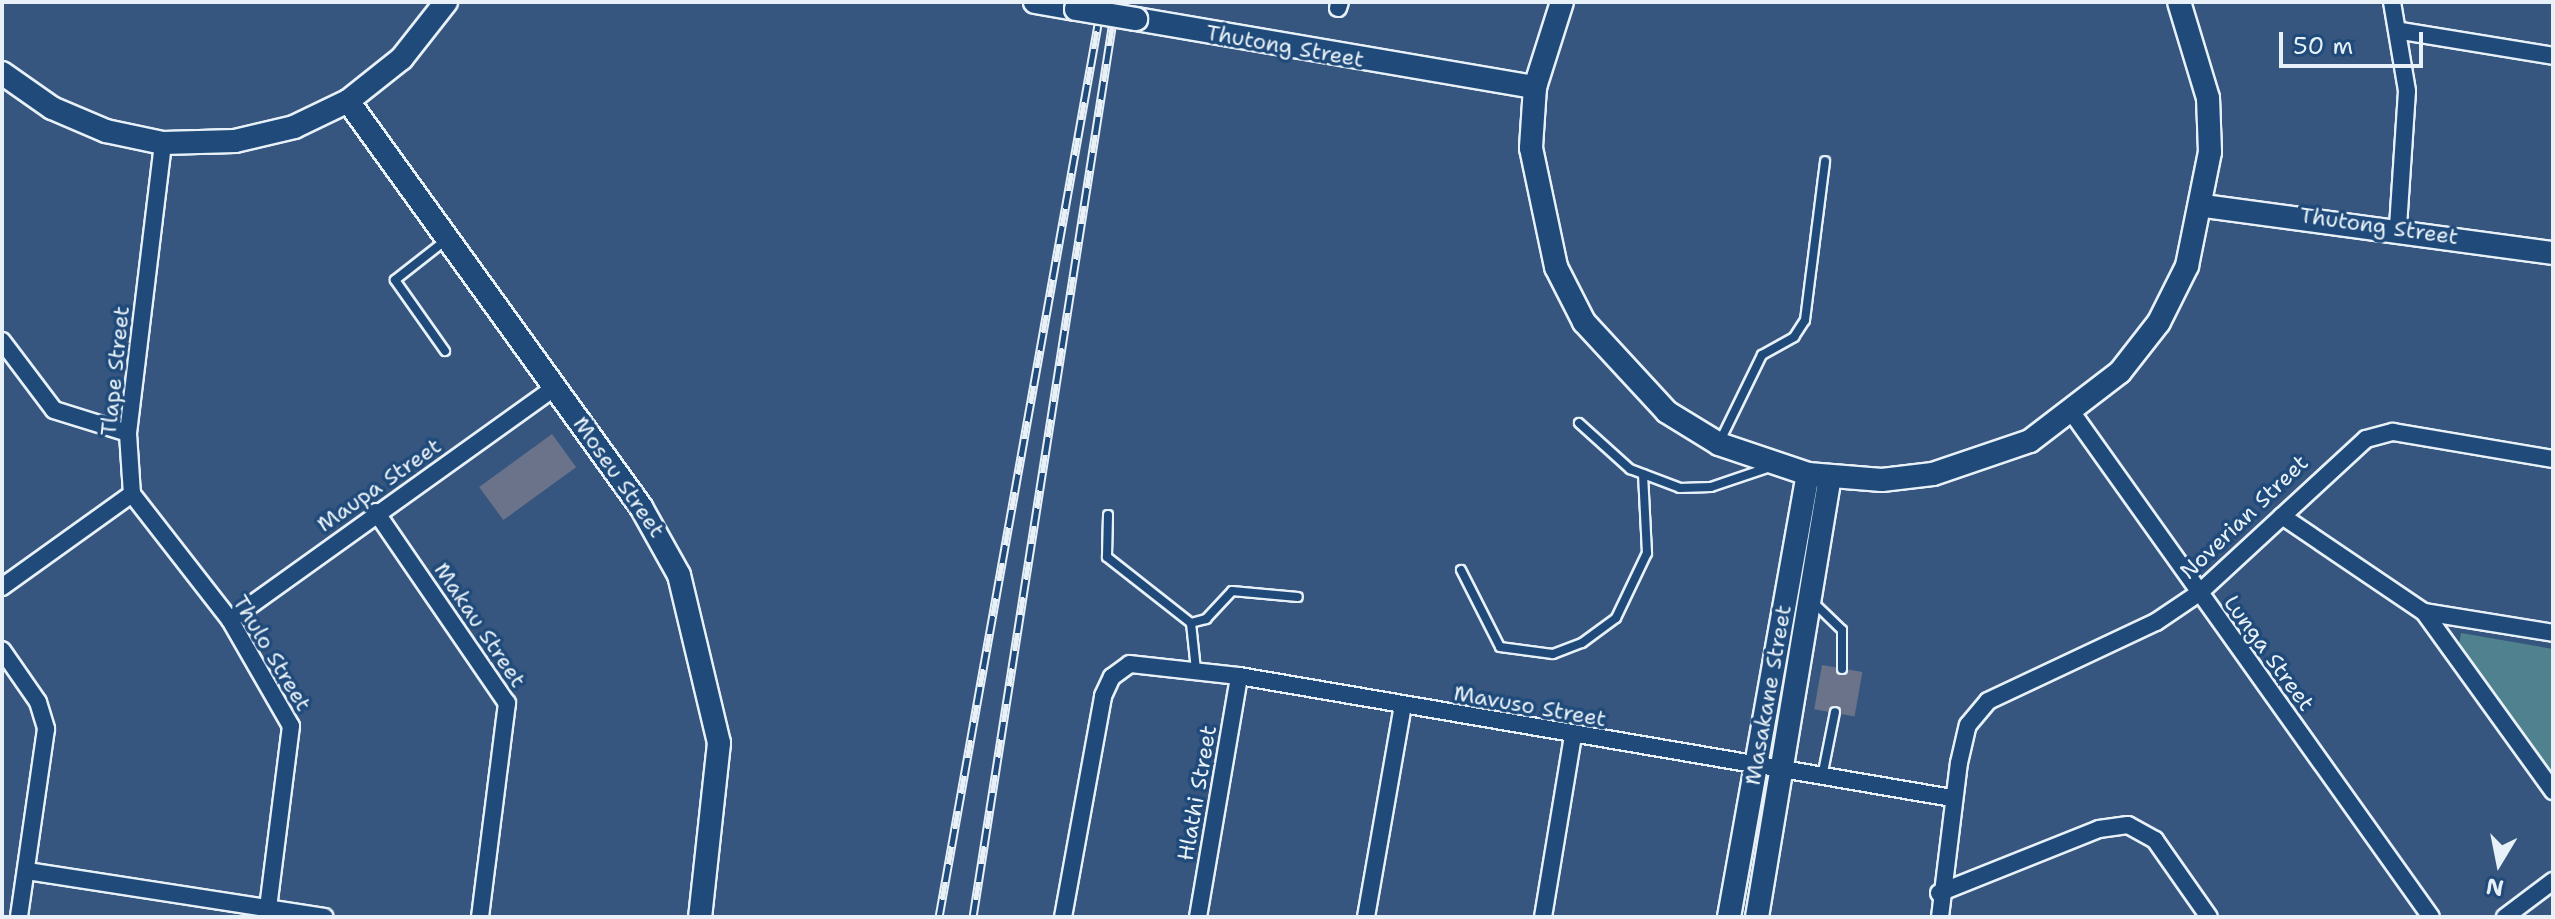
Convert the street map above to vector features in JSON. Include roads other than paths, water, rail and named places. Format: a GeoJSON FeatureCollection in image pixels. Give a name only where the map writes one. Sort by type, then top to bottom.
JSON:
{"type":"FeatureCollection","features":[{"type":"Feature","properties":{"kind":"street"},"geometry":{"type":"LineString","coordinates":[[2,73],[84,123],[163,143],[259,137],[348,101],[402,58],[446,2]]}},
{"type":"Feature","properties":{"kind":"street","name":"Thutong Street"},"geometry":{"type":"LineString","coordinates":[[1035,2],[1535,87]]}},
{"type":"Feature","properties":{"kind":"street"},"geometry":{"type":"LineString","coordinates":[[1562,2],[1535,87],[1538,209],[1584,322],[1644,391],[1719,444],[1775,466],[1808,474],[1882,480],[1958,468],[2030,441],[2073,414],[2120,372],[2159,322],[2187,266],[2205,206],[2208,98],[2179,2]]}},
{"type":"Feature","properties":{"kind":"street"},"geometry":{"type":"LineString","coordinates":[[2392,2],[2401,31],[2407,138],[2398,227]]}},
{"type":"Feature","properties":{"kind":"street"},"geometry":{"type":"LineString","coordinates":[[2401,31],[2553,56]]}},
{"type":"Feature","properties":{"kind":"street","name":"Moseu Street"},"geometry":{"type":"LineString","coordinates":[[348,101],[450,238],[665,544],[697,630],[720,754],[700,917]]}},
{"type":"Feature","properties":{"kind":"street","name":"Tlape Street"},"geometry":{"type":"LineString","coordinates":[[132,494],[128,433],[163,143]]}},
{"type":"Feature","properties":{"kind":"street","name":"Thutong Street"},"geometry":{"type":"LineString","coordinates":[[2205,206],[2398,227],[2553,253]]}},
{"type":"Feature","properties":{"kind":"street"},"geometry":{"type":"LineString","coordinates":[[2,341],[54,410],[128,433]]}},
{"type":"Feature","properties":{"kind":"street","name":"Maupa Street"},"geometry":{"type":"LineString","coordinates":[[230,620],[376,512],[556,387]]}},
{"type":"Feature","properties":{"kind":"street","name":"Lunga Street"},"geometry":{"type":"LineString","coordinates":[[2073,414],[2431,917]]}},
{"type":"Feature","properties":{"kind":"street","name":"Noverian Street"},"geometry":{"type":"LineString","coordinates":[[1938,908],[1952,798],[1968,725],[1988,701],[2156,622],[2199,593],[2282,516],[2340,455],[2393,432],[2553,459]]}},
{"type":"Feature","properties":{"kind":"street","name":"Masakane Street"},"geometry":{"type":"LineString","coordinates":[[1729,917],[1808,474]]}},
{"type":"Feature","properties":{"kind":"street","name":"Masakane Street"},"geometry":{"type":"LineString","coordinates":[[1757,917],[1830,477]]}},
{"type":"Feature","properties":{"kind":"street"},"geometry":{"type":"LineString","coordinates":[[2,587],[132,494]]}},
{"type":"Feature","properties":{"kind":"street","name":"Thulo Street"},"geometry":{"type":"LineString","coordinates":[[132,494],[230,620],[293,733],[268,908]]}},
{"type":"Feature","properties":{"kind":"street","name":"Makau Street"},"geometry":{"type":"LineString","coordinates":[[376,512],[507,703],[480,917]]}},
{"type":"Feature","properties":{"kind":"street"},"geometry":{"type":"LineString","coordinates":[[2282,516],[2424,612],[2553,791]]}},
{"type":"Feature","properties":{"kind":"street"},"geometry":{"type":"LineString","coordinates":[[2424,612],[2553,633]]}},
{"type":"Feature","properties":{"kind":"street"},"geometry":{"type":"LineString","coordinates":[[2,650],[45,720],[19,917]]}},
{"type":"Feature","properties":{"kind":"street","name":"Mavuso Street"},"geometry":{"type":"LineString","coordinates":[[1063,917],[1107,682],[1130,664],[1239,676],[1952,798]]}},
{"type":"Feature","properties":{"kind":"street","name":"Hlathi Street"},"geometry":{"type":"LineString","coordinates":[[1198,917],[1239,676]]}},
{"type":"Feature","properties":{"kind":"street"},"geometry":{"type":"LineString","coordinates":[[1366,917],[1403,706]]}},
{"type":"Feature","properties":{"kind":"street"},"geometry":{"type":"LineString","coordinates":[[1543,917],[1573,735]]}},
{"type":"Feature","properties":{"kind":"street"},"geometry":{"type":"LineString","coordinates":[[1938,908],[2099,829],[2128,825],[2155,840],[2209,917]]}},
{"type":"Feature","properties":{"kind":"street"},"geometry":{"type":"LineString","coordinates":[[27,871],[221,910],[268,908],[324,917]]}},
{"type":"Feature","properties":{"kind":"street"},"geometry":{"type":"LineString","coordinates":[[2505,917],[2553,881]]}},
{"type":"Feature","properties":{"kind":"lane"},"geometry":{"type":"LineString","coordinates":[[1719,444],[1762,355],[1794,337],[1805,320],[1825,161]]}},
{"type":"Feature","properties":{"kind":"lane"},"geometry":{"type":"LineString","coordinates":[[445,351],[395,280],[450,238]]}},
{"type":"Feature","properties":{"kind":"lane"},"geometry":{"type":"LineString","coordinates":[[1579,423],[1643,474],[1680,488],[1711,487],[1775,466]]}},
{"type":"Feature","properties":{"kind":"lane"},"geometry":{"type":"LineString","coordinates":[[1461,570],[1500,647],[1553,654],[1582,643],[1616,618],[1647,553],[1643,474]]}},
{"type":"Feature","properties":{"kind":"lane"},"geometry":{"type":"LineString","coordinates":[[1108,515],[1104,549],[1112,565],[1191,623],[1196,670]]}},
{"type":"Feature","properties":{"kind":"lane"},"geometry":{"type":"LineString","coordinates":[[1191,623],[1206,619],[1232,591],[1298,597]]}},
{"type":"Feature","properties":{"kind":"lane"},"geometry":{"type":"LineString","coordinates":[[1810,600],[1836,616],[1842,630],[1842,669]]}},
{"type":"Feature","properties":{"kind":"lane"},"geometry":{"type":"LineString","coordinates":[[1822,777],[1835,712]]}},
{"type":"Feature","properties":{"kind":"railway"},"geometry":{"type":"LineString","coordinates":[[939,917],[1102,2]]}},
{"type":"Feature","properties":{"kind":"railway"},"geometry":{"type":"LineString","coordinates":[[973,917],[1116,2]]}}]}
